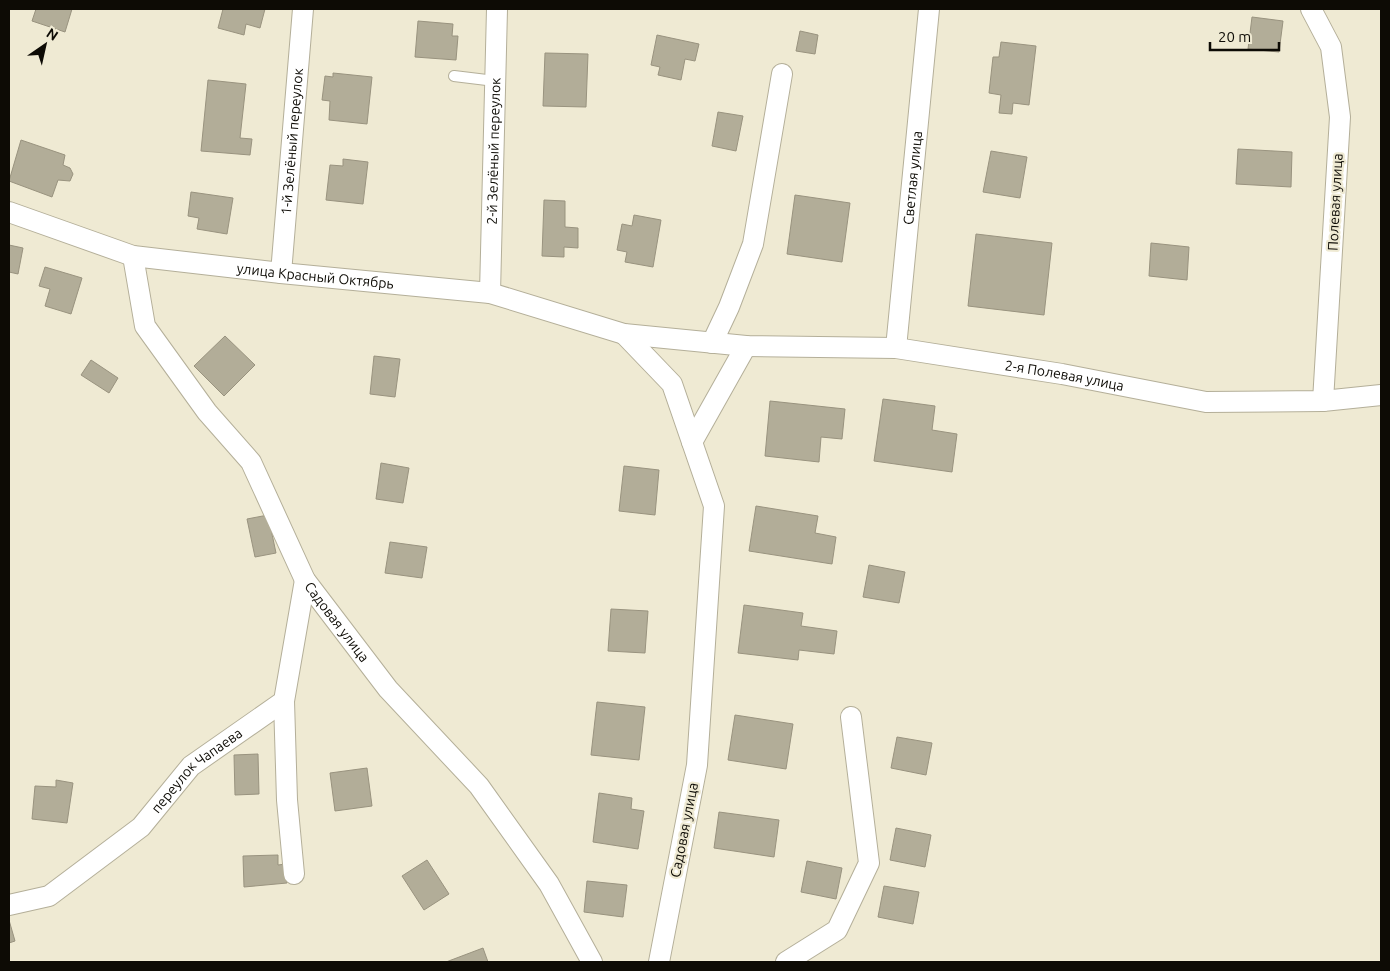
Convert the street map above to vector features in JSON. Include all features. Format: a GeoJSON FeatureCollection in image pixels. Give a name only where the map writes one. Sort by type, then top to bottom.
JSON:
{"type":"FeatureCollection","features":[{"type":"Feature","properties":{"kind":"street","name":"1-й Зелёный переулок"},"geometry":{"type":"LineString","coordinates":[[280,273],[303,9]]}},
{"type":"Feature","properties":{"kind":"street","name":"2-й Зелёный переулок"},"geometry":{"type":"LineString","coordinates":[[490,293],[497,9]]}},
{"type":"Feature","properties":{"kind":"street","name":"Светлая улица"},"geometry":{"type":"LineString","coordinates":[[896,348],[929,9]]}},
{"type":"Feature","properties":{"kind":"street","name":"Полевая улица"},"geometry":{"type":"LineString","coordinates":[[1311,9],[1331,47],[1340,117],[1323,401]]}},
{"type":"Feature","properties":{"kind":"street"},"geometry":{"type":"LineString","coordinates":[[712,343],[729,307],[753,244],[782,74]]}},
{"type":"Feature","properties":{"kind":"street","name":"улица Красный Октябрь"},"geometry":{"type":"LineString","coordinates":[[9,212],[133,256],[280,273],[490,293],[624,334],[712,343]]}},
{"type":"Feature","properties":{"kind":"street","name":"Садовая улица"},"geometry":{"type":"LineString","coordinates":[[133,256],[145,326],[207,412],[251,462],[305,580],[388,689],[479,786],[549,884],[592,962]]}},
{"type":"Feature","properties":{"kind":"street","name":"Садовая улица"},"geometry":{"type":"LineString","coordinates":[[624,334],[672,384],[714,506],[697,765],[659,962]]}},
{"type":"Feature","properties":{"kind":"street","name":"2-я Полевая улица"},"geometry":{"type":"LineString","coordinates":[[712,343],[746,346],[896,348],[1062,374],[1206,402],[1323,401],[1381,395]]}},
{"type":"Feature","properties":{"kind":"street"},"geometry":{"type":"LineString","coordinates":[[692,442],[746,346]]}},
{"type":"Feature","properties":{"kind":"street"},"geometry":{"type":"LineString","coordinates":[[294,874],[287,800],[284,701],[305,580]]}},
{"type":"Feature","properties":{"kind":"street","name":"переулок Чапаева"},"geometry":{"type":"LineString","coordinates":[[9,905],[49,896],[140,827],[191,766],[284,701]]}},
{"type":"Feature","properties":{"kind":"street"},"geometry":{"type":"LineString","coordinates":[[786,962],[837,930],[869,863],[852,717]]}},
{"type":"Feature","properties":{"kind":"lane"},"geometry":{"type":"LineString","coordinates":[[454,76],[495,81]]}},
{"type":"Feature","properties":{"kind":"building"},"geometry":{"type":"Polygon","coordinates":[[[36,9],[72,9],[65,32],[32,21],[36,9]]]}},
{"type":"Feature","properties":{"kind":"building"},"geometry":{"type":"Polygon","coordinates":[[[223,9],[265,9],[260,28],[246,24],[244,35],[218,28],[223,9]]]}},
{"type":"Feature","properties":{"kind":"building"},"geometry":{"type":"Polygon","coordinates":[[[1252,17],[1283,21],[1279,52],[1248,49],[1252,17]]]}},
{"type":"Feature","properties":{"kind":"building"},"geometry":{"type":"Polygon","coordinates":[[[418,21],[453,24],[452,36],[458,36],[456,60],[415,57],[418,21]]]}},
{"type":"Feature","properties":{"kind":"building"},"geometry":{"type":"Polygon","coordinates":[[[800,31],[818,35],[815,54],[796,51],[800,31]]]}},
{"type":"Feature","properties":{"kind":"building"},"geometry":{"type":"Polygon","coordinates":[[[657,35],[699,44],[695,61],[685,59],[681,80],[658,75],[660,67],[651,65],[657,35]]]}},
{"type":"Feature","properties":{"kind":"building"},"geometry":{"type":"Polygon","coordinates":[[[1001,42],[1036,46],[1029,105],[1013,103],[1012,114],[999,113],[1001,95],[989,93],[993,57],[999,57],[1001,42]]]}},
{"type":"Feature","properties":{"kind":"building"},"geometry":{"type":"Polygon","coordinates":[[[545,53],[588,54],[586,107],[543,106],[545,53]]]}},
{"type":"Feature","properties":{"kind":"building"},"geometry":{"type":"Polygon","coordinates":[[[333,73],[372,77],[367,124],[329,120],[330,101],[322,100],[325,76],[333,77],[333,73]]]}},
{"type":"Feature","properties":{"kind":"building"},"geometry":{"type":"Polygon","coordinates":[[[208,80],[246,84],[240,138],[252,139],[250,155],[201,151],[208,80]]]}},
{"type":"Feature","properties":{"kind":"building"},"geometry":{"type":"Polygon","coordinates":[[[718,112],[743,116],[736,151],[712,146],[718,112]]]}},
{"type":"Feature","properties":{"kind":"building"},"geometry":{"type":"Polygon","coordinates":[[[21,140],[65,155],[63,165],[70,168],[73,174],[70,181],[58,180],[52,197],[9,181],[21,140]]]}},
{"type":"Feature","properties":{"kind":"building"},"geometry":{"type":"Polygon","coordinates":[[[1238,149],[1292,152],[1291,187],[1236,184],[1238,149]]]}},
{"type":"Feature","properties":{"kind":"building"},"geometry":{"type":"Polygon","coordinates":[[[991,151],[1027,157],[1020,198],[983,192],[991,151]]]}},
{"type":"Feature","properties":{"kind":"building"},"geometry":{"type":"Polygon","coordinates":[[[343,159],[368,162],[363,204],[326,200],[330,165],[343,166],[343,159]]]}},
{"type":"Feature","properties":{"kind":"building"},"geometry":{"type":"Polygon","coordinates":[[[191,192],[233,198],[227,234],[197,229],[199,218],[188,216],[191,192]]]}},
{"type":"Feature","properties":{"kind":"building"},"geometry":{"type":"Polygon","coordinates":[[[795,195],[850,203],[842,262],[787,254],[795,195]]]}},
{"type":"Feature","properties":{"kind":"building"},"geometry":{"type":"Polygon","coordinates":[[[544,200],[565,201],[565,227],[578,228],[578,248],[564,247],[564,257],[542,256],[544,200]]]}},
{"type":"Feature","properties":{"kind":"building"},"geometry":{"type":"Polygon","coordinates":[[[634,215],[661,220],[653,267],[625,262],[627,252],[617,250],[622,224],[632,226],[634,215]]]}},
{"type":"Feature","properties":{"kind":"building"},"geometry":{"type":"Polygon","coordinates":[[[976,234],[1052,243],[1044,315],[968,306],[976,234]]]}},
{"type":"Feature","properties":{"kind":"building"},"geometry":{"type":"Polygon","coordinates":[[[1151,243],[1189,247],[1187,280],[1149,276],[1151,243]]]}},
{"type":"Feature","properties":{"kind":"building"},"geometry":{"type":"Polygon","coordinates":[[[9,245],[23,248],[18,274],[9,272],[9,245]]]}},
{"type":"Feature","properties":{"kind":"building"},"geometry":{"type":"Polygon","coordinates":[[[45,267],[82,278],[71,314],[45,306],[50,289],[39,286],[45,267]]]}},
{"type":"Feature","properties":{"kind":"building"},"geometry":{"type":"Polygon","coordinates":[[[225,336],[255,365],[224,396],[194,366],[225,336]]]}},
{"type":"Feature","properties":{"kind":"building"},"geometry":{"type":"Polygon","coordinates":[[[374,356],[400,359],[395,397],[370,394],[374,356]]]}},
{"type":"Feature","properties":{"kind":"building"},"geometry":{"type":"Polygon","coordinates":[[[91,360],[118,378],[109,393],[81,375],[91,360]]]}},
{"type":"Feature","properties":{"kind":"building"},"geometry":{"type":"Polygon","coordinates":[[[883,399],[935,406],[932,430],[957,434],[952,472],[874,461],[883,399]]]}},
{"type":"Feature","properties":{"kind":"building"},"geometry":{"type":"Polygon","coordinates":[[[770,401],[845,409],[842,439],[821,437],[819,462],[765,456],[770,401]]]}},
{"type":"Feature","properties":{"kind":"building"},"geometry":{"type":"Polygon","coordinates":[[[381,463],[409,468],[403,503],[376,499],[381,463]]]}},
{"type":"Feature","properties":{"kind":"building"},"geometry":{"type":"Polygon","coordinates":[[[624,466],[659,470],[655,515],[619,511],[624,466]]]}},
{"type":"Feature","properties":{"kind":"building"},"geometry":{"type":"Polygon","coordinates":[[[756,506],[818,516],[815,533],[836,537],[832,564],[749,551],[756,506]]]}},
{"type":"Feature","properties":{"kind":"building"},"geometry":{"type":"Polygon","coordinates":[[[268,515],[276,553],[255,557],[247,519],[268,515]]]}},
{"type":"Feature","properties":{"kind":"building"},"geometry":{"type":"Polygon","coordinates":[[[390,542],[427,547],[422,578],[385,573],[390,542]]]}},
{"type":"Feature","properties":{"kind":"building"},"geometry":{"type":"Polygon","coordinates":[[[869,565],[905,572],[899,603],[863,597],[869,565]]]}},
{"type":"Feature","properties":{"kind":"building"},"geometry":{"type":"Polygon","coordinates":[[[744,605],[803,613],[801,626],[837,631],[834,654],[799,650],[798,660],[738,653],[744,605]]]}},
{"type":"Feature","properties":{"kind":"building"},"geometry":{"type":"Polygon","coordinates":[[[611,609],[648,611],[645,653],[608,651],[611,609]]]}},
{"type":"Feature","properties":{"kind":"building"},"geometry":{"type":"Polygon","coordinates":[[[597,702],[645,707],[639,760],[591,755],[597,702]]]}},
{"type":"Feature","properties":{"kind":"building"},"geometry":{"type":"Polygon","coordinates":[[[735,715],[793,724],[786,769],[728,760],[735,715]]]}},
{"type":"Feature","properties":{"kind":"building"},"geometry":{"type":"Polygon","coordinates":[[[897,737],[932,743],[926,775],[891,768],[897,737]]]}},
{"type":"Feature","properties":{"kind":"building"},"geometry":{"type":"Polygon","coordinates":[[[258,754],[259,794],[235,795],[234,755],[258,754]]]}},
{"type":"Feature","properties":{"kind":"building"},"geometry":{"type":"Polygon","coordinates":[[[367,768],[372,806],[335,811],[330,773],[367,768]]]}},
{"type":"Feature","properties":{"kind":"building"},"geometry":{"type":"Polygon","coordinates":[[[56,780],[73,783],[67,823],[32,819],[35,786],[56,787],[56,780]]]}},
{"type":"Feature","properties":{"kind":"building"},"geometry":{"type":"Polygon","coordinates":[[[599,793],[632,798],[631,809],[644,811],[638,849],[593,842],[599,793]]]}},
{"type":"Feature","properties":{"kind":"building"},"geometry":{"type":"Polygon","coordinates":[[[719,812],[779,820],[774,857],[714,848],[719,812]]]}},
{"type":"Feature","properties":{"kind":"building"},"geometry":{"type":"Polygon","coordinates":[[[896,828],[931,835],[925,867],[890,860],[896,828]]]}},
{"type":"Feature","properties":{"kind":"building"},"geometry":{"type":"Polygon","coordinates":[[[278,855],[278,865],[286,864],[287,883],[244,887],[243,856],[278,855]]]}},
{"type":"Feature","properties":{"kind":"building"},"geometry":{"type":"Polygon","coordinates":[[[427,860],[449,894],[424,910],[402,876],[427,860]]]}},
{"type":"Feature","properties":{"kind":"building"},"geometry":{"type":"Polygon","coordinates":[[[807,861],[842,868],[836,899],[801,892],[807,861]]]}},
{"type":"Feature","properties":{"kind":"building"},"geometry":{"type":"Polygon","coordinates":[[[587,881],[627,885],[623,917],[584,912],[587,881]]]}},
{"type":"Feature","properties":{"kind":"building"},"geometry":{"type":"Polygon","coordinates":[[[884,886],[919,892],[913,924],[878,917],[884,886]]]}},
{"type":"Feature","properties":{"kind":"building"},"geometry":{"type":"Polygon","coordinates":[[[9,920],[15,941],[9,943],[9,920]]]}},
{"type":"Feature","properties":{"kind":"building"},"geometry":{"type":"Polygon","coordinates":[[[483,948],[488,962],[446,962],[483,948]]]}}]}
